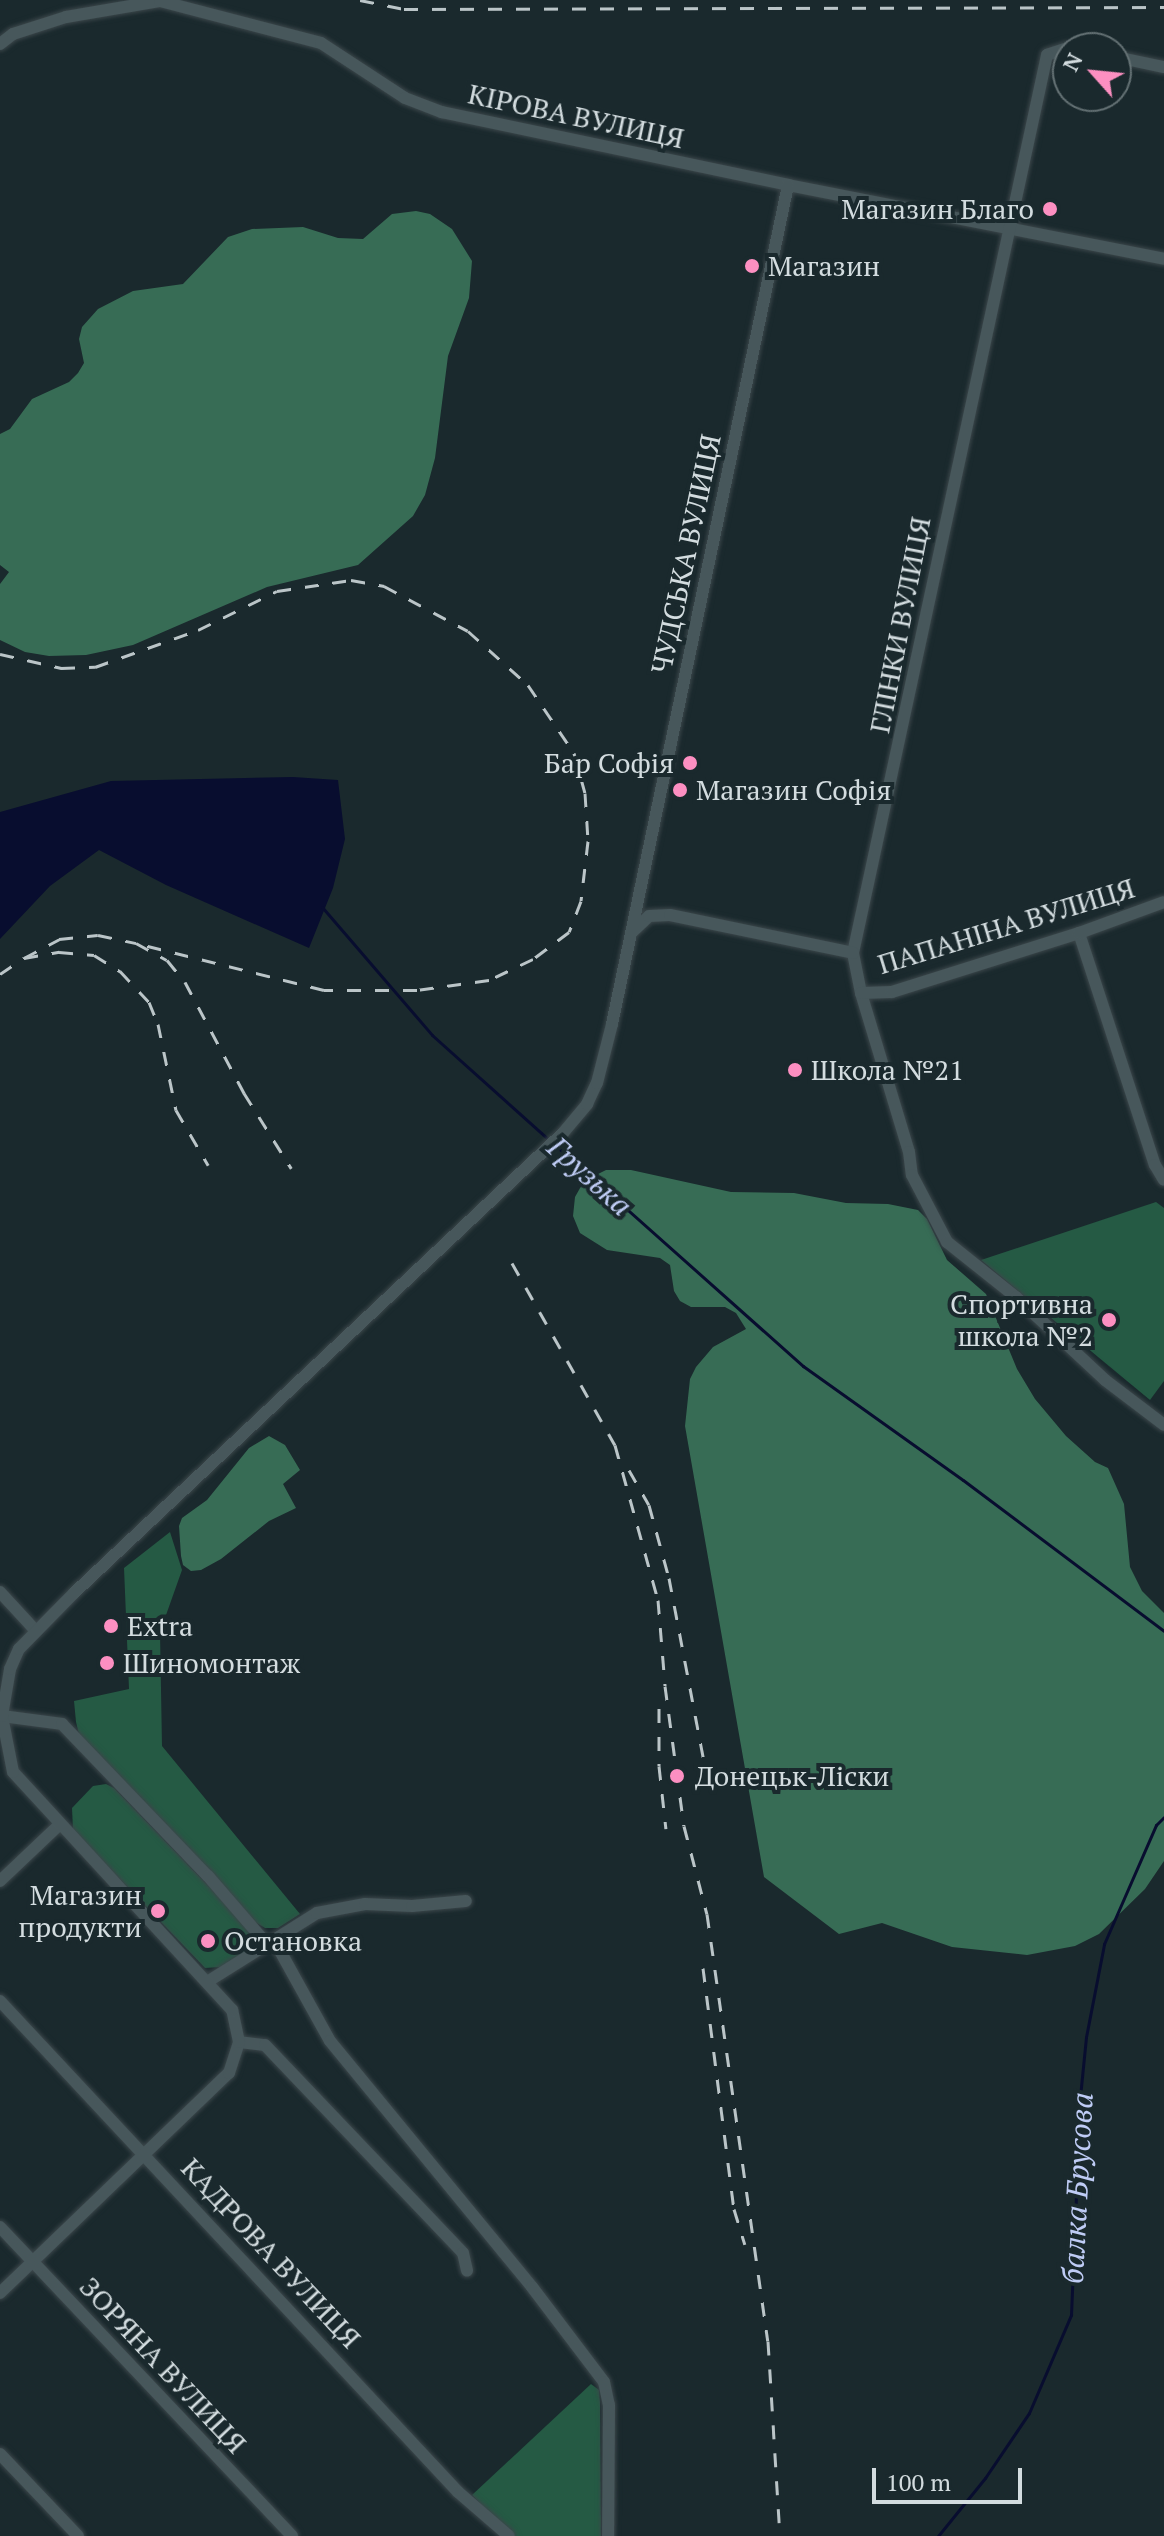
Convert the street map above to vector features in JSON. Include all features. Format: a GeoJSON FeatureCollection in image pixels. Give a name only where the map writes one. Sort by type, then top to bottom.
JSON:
{"type":"FeatureCollection","features":[{"type":"Feature","properties":{"kind":"street","name":"КІРОВА ВУЛИЦЯ"},"geometry":{"type":"LineString","coordinates":[[0,44],[13,34],[66,17],[160,1],[321,43],[405,98],[442,112],[1009,230],[1164,259]]}},
{"type":"Feature","properties":{"kind":"street","name":"ГЛІНКИ ВУЛИЦЯ"},"geometry":{"type":"LineString","coordinates":[[1052,53],[1047,55],[853,953],[861,993],[909,1152],[912,1175],[947,1242],[1016,1297],[1105,1380],[1164,1425]]}},
{"type":"Feature","properties":{"kind":"street"},"geometry":{"type":"LineString","coordinates":[[1132,60],[1164,67]]}},
{"type":"Feature","properties":{"kind":"street","name":"ЧУДСЬКА ВУЛИЦЯ"},"geometry":{"type":"LineString","coordinates":[[2,1716],[10,1669],[19,1649],[36,1631],[563,1133],[587,1104],[597,1083],[631,933],[788,185]]}},
{"type":"Feature","properties":{"kind":"street","name":"ПАПАНІНА ВУЛИЦЯ"},"geometry":{"type":"LineString","coordinates":[[861,993],[892,992],[1079,933],[1164,902]]}},
{"type":"Feature","properties":{"kind":"street"},"geometry":{"type":"LineString","coordinates":[[631,933],[649,916],[670,915],[853,953]]}},
{"type":"Feature","properties":{"kind":"street"},"geometry":{"type":"LineString","coordinates":[[1079,933],[1164,1180]]}},
{"type":"Feature","properties":{"kind":"street"},"geometry":{"type":"LineString","coordinates":[[0,1592],[36,1631]]}},
{"type":"Feature","properties":{"kind":"street"},"geometry":{"type":"LineString","coordinates":[[13,1772],[2,1716],[62,1724],[271,1942],[337,2050],[532,2287],[604,2382],[609,2405],[608,2536]]}},
{"type":"Feature","properties":{"kind":"street"},"geometry":{"type":"LineString","coordinates":[[0,1759],[232,2010],[239,2042],[229,2073],[0,2293]]}},
{"type":"Feature","properties":{"kind":"street"},"geometry":{"type":"LineString","coordinates":[[0,1881],[59,1825]]}},
{"type":"Feature","properties":{"kind":"street"},"geometry":{"type":"LineString","coordinates":[[207,1982],[317,1913],[365,1904],[412,1906],[466,1901]]}},
{"type":"Feature","properties":{"kind":"street","name":"КАДРОВА ВУЛИЦЯ"},"geometry":{"type":"LineString","coordinates":[[0,2001],[146,2153],[458,2492],[509,2536]]}},
{"type":"Feature","properties":{"kind":"street"},"geometry":{"type":"LineString","coordinates":[[239,2042],[265,2045],[463,2253],[467,2271]]}},
{"type":"Feature","properties":{"kind":"street","name":"ЗОРЯНА ВУЛИЦЯ"},"geometry":{"type":"LineString","coordinates":[[0,2227],[292,2536]]}},
{"type":"Feature","properties":{"kind":"street"},"geometry":{"type":"LineString","coordinates":[[0,2454],[78,2536]]}},
{"type":"Feature","properties":{"kind":"green space"},"geometry":{"type":"Polygon","coordinates":[[[416,211],[430,214],[452,229],[472,261],[469,298],[448,356],[435,458],[425,495],[413,516],[358,565],[267,587],[133,645],[86,655],[49,656],[25,652],[0,640],[0,584],[9,572],[0,565],[0,434],[10,429],[32,399],[69,382],[78,373],[84,363],[79,339],[82,327],[98,309],[133,291],[183,284],[228,237],[252,229],[303,227],[338,238],[363,239],[392,214],[416,211]]]}},
{"type":"Feature","properties":{"kind":"green space"},"geometry":{"type":"Polygon","coordinates":[[[606,1170],[631,1170],[731,1192],[794,1193],[846,1203],[888,1204],[918,1210],[927,1219],[947,1260],[986,1294],[1017,1369],[1035,1399],[1066,1436],[1095,1462],[1108,1468],[1124,1504],[1130,1567],[1142,1591],[1164,1613],[1164,1861],[1145,1889],[1099,1934],[1075,1946],[1027,1955],[952,1947],[882,1923],[839,1934],[764,1877],[685,1426],[690,1379],[696,1367],[713,1347],[746,1329],[736,1313],[725,1307],[691,1307],[680,1301],[674,1291],[670,1265],[660,1258],[607,1250],[580,1233],[573,1216],[575,1197],[584,1181],[606,1170]]]}},
{"type":"Feature","properties":{"kind":"green space","name":"Спортивна школа №2"},"geometry":{"type":"Polygon","coordinates":[[[1156,1202],[1164,1208],[1164,1381],[1150,1400],[981,1260],[1156,1202]]]}},
{"type":"Feature","properties":{"kind":"green space"},"geometry":{"type":"Polygon","coordinates":[[[269,1436],[285,1445],[300,1470],[283,1484],[296,1508],[269,1521],[221,1559],[201,1570],[191,1571],[183,1565],[181,1556],[179,1526],[182,1518],[207,1500],[249,1448],[269,1436]]]}},
{"type":"Feature","properties":{"kind":"green space"},"geometry":{"type":"Polygon","coordinates":[[[170,1532],[182,1570],[160,1632],[162,1746],[300,1914],[278,1928],[265,1928],[255,1922],[79,1734],[74,1701],[129,1689],[124,1568],[170,1532]]]}},
{"type":"Feature","properties":{"kind":"green space"},"geometry":{"type":"Polygon","coordinates":[[[106,1784],[114,1788],[245,1924],[252,1939],[249,1950],[221,1967],[205,1968],[73,1830],[72,1808],[93,1786],[106,1784]]]}},
{"type":"Feature","properties":{"kind":"green space"},"geometry":{"type":"Polygon","coordinates":[[[591,2384],[599,2390],[600,2402],[601,2536],[513,2536],[472,2495],[591,2384]]]}},
{"type":"Feature","properties":{"kind":"water"},"geometry":{"type":"Polygon","coordinates":[[[293,777],[338,780],[345,839],[333,888],[309,948],[166,885],[99,850],[50,886],[0,939],[0,812],[111,781],[293,777]]]}},
{"type":"Feature","properties":{"kind":"waterway","name":"Грузька"},"geometry":{"type":"LineString","coordinates":[[322,907],[432,1035],[550,1141]]}},
{"type":"Feature","properties":{"kind":"waterway","name":"Грузька"},"geometry":{"type":"LineString","coordinates":[[556,1146],[803,1366],[963,1480],[1164,1631]]}},
{"type":"Feature","properties":{"kind":"waterway","name":"балка Брусова"},"geometry":{"type":"LineString","coordinates":[[938,2536],[985,2478],[1029,2413],[1071,2315],[1080,2097],[1086,2037],[1104,1944],[1156,1825],[1164,1817]]}},
{"type":"Feature","properties":{"kind":"railway"},"geometry":{"type":"LineString","coordinates":[[360,0],[404,9],[1164,7]]}},
{"type":"Feature","properties":{"kind":"railway"},"geometry":{"type":"LineString","coordinates":[[0,654],[61,668],[95,667],[198,630],[277,591],[351,580],[384,586],[468,631],[528,685],[574,753],[585,793],[588,841],[581,901],[569,932],[533,959],[489,980],[417,990],[324,990],[136,943]]}},
{"type":"Feature","properties":{"kind":"railway"},"geometry":{"type":"LineString","coordinates":[[24,958],[59,939],[98,935],[136,943],[167,960],[185,982],[244,1093],[291,1168]]}},
{"type":"Feature","properties":{"kind":"railway"},"geometry":{"type":"LineString","coordinates":[[0,974],[24,958],[59,952],[94,955],[120,971],[149,1002],[158,1024],[176,1110],[208,1165]]}},
{"type":"Feature","properties":{"kind":"railway"},"geometry":{"type":"LineString","coordinates":[[512,1263],[615,1445],[658,1600],[665,1686],[684,1826],[707,1914],[768,2341],[780,2536]]}},
{"type":"Feature","properties":{"kind":"railway"},"geometry":{"type":"LineString","coordinates":[[629,1470],[649,1505],[669,1578],[704,1761]]}},
{"type":"Feature","properties":{"kind":"railway"},"geometry":{"type":"LineString","coordinates":[[659,1708],[659,1766],[666,1829]]}},
{"type":"Feature","properties":{"kind":"railway"},"geometry":{"type":"LineString","coordinates":[[703,1968],[734,2209],[745,2244]]}},
{"type":"Feature","properties":{"kind":"place","name":"Магазин Благо"},"geometry":{"type":"Point","coordinates":[1050,209]}},
{"type":"Feature","properties":{"kind":"place","name":"Магазин"},"geometry":{"type":"Point","coordinates":[752,266]}},
{"type":"Feature","properties":{"kind":"place","name":"Бар Софія"},"geometry":{"type":"Point","coordinates":[690,763]}},
{"type":"Feature","properties":{"kind":"place","name":"Магазин Софія"},"geometry":{"type":"Point","coordinates":[680,790]}},
{"type":"Feature","properties":{"kind":"place","name":"Школа №21"},"geometry":{"type":"Point","coordinates":[795,1070]}},
{"type":"Feature","properties":{"kind":"place","name":"Спортивна школа №2"},"geometry":{"type":"Point","coordinates":[1109,1320]}},
{"type":"Feature","properties":{"kind":"place","name":"Extra"},"geometry":{"type":"Point","coordinates":[111,1626]}},
{"type":"Feature","properties":{"kind":"place","name":"Шиномонтаж"},"geometry":{"type":"Point","coordinates":[107,1663]}},
{"type":"Feature","properties":{"kind":"place","name":"Донецьк-Ліски"},"geometry":{"type":"Point","coordinates":[677,1776]}},
{"type":"Feature","properties":{"kind":"place","name":"Магазин продукти"},"geometry":{"type":"Point","coordinates":[158,1911]}},
{"type":"Feature","properties":{"kind":"place","name":"Остановка"},"geometry":{"type":"Point","coordinates":[208,1941]}}]}
